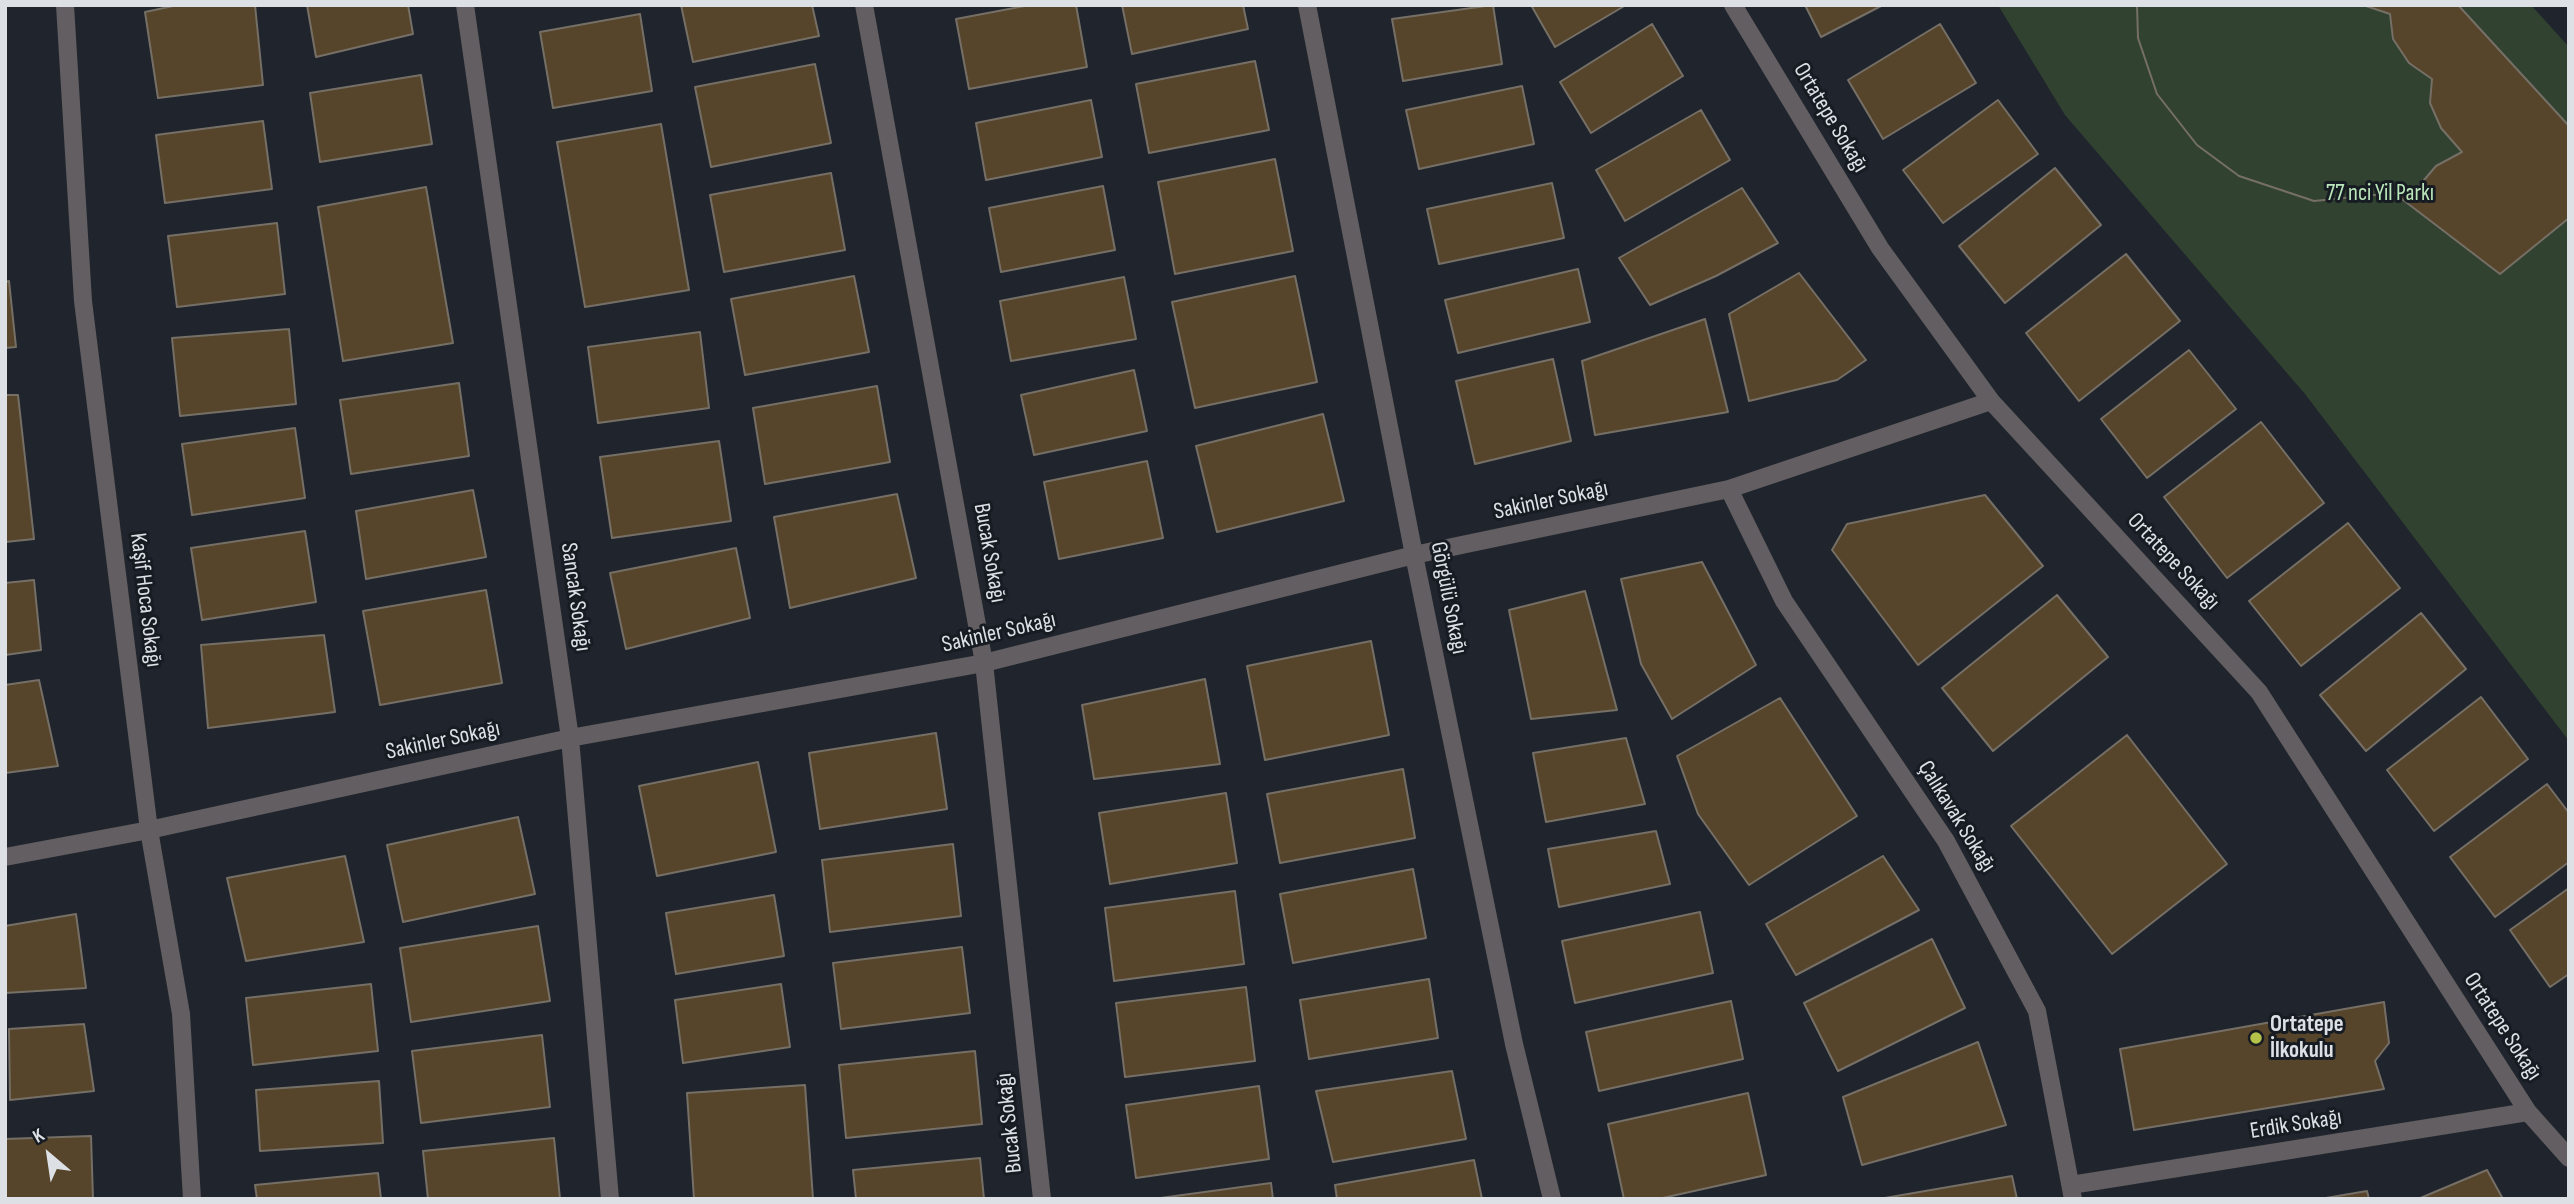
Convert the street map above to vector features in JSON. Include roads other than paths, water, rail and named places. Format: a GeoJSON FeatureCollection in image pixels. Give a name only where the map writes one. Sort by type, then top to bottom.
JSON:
{"type":"FeatureCollection","features":[{"type":"Feature","properties":{"kind":"street","name":"Kaşif Hoca Sokağı"},"geometry":{"type":"LineString","coordinates":[[65,5],[83,302],[149,830],[181,1014],[192,1199]]}},
{"type":"Feature","properties":{"kind":"street","name":"Sancak Sokağı"},"geometry":{"type":"LineString","coordinates":[[465,5],[570,738],[610,1199]]}},
{"type":"Feature","properties":{"kind":"street","name":"Bucak Sokağı"},"geometry":{"type":"LineString","coordinates":[[864,5],[984,663],[1042,1199]]}},
{"type":"Feature","properties":{"kind":"street","name":"Görgülü Sokağı"},"geometry":{"type":"LineString","coordinates":[[1307,5],[1414,555],[1514,1044],[1552,1199]]}},
{"type":"Feature","properties":{"kind":"street","name":"Ortatepe Sokağı"},"geometry":{"type":"LineString","coordinates":[[1732,5],[1880,248],[1991,401],[2259,692],[2528,1112],[2569,1158]]}},
{"type":"Feature","properties":{"kind":"street","name":"Sakinler Sokağı"},"geometry":{"type":"LineString","coordinates":[[5,857],[149,830],[570,738],[984,663],[1414,555],[1728,489],[1991,401]]}},
{"type":"Feature","properties":{"kind":"street","name":"Çalıkavak Sokağı"},"geometry":{"type":"LineString","coordinates":[[1728,489],[1784,601],[1946,841],[2038,1011],[2072,1192]]}},
{"type":"Feature","properties":{"kind":"street","name":"Erdik Sokağı"},"geometry":{"type":"LineString","coordinates":[[2072,1192],[2528,1112]]}},
{"type":"Feature","properties":{"kind":"place","name":"Ortatepe İlkokulu"},"geometry":{"type":"Point","coordinates":[2256,1038]}},
{"type":"Feature","properties":{"kind":"park label","name":"77 nci Yil Parkı"},"geometry":{"type":"Point","coordinates":[2380,194]}}]}
